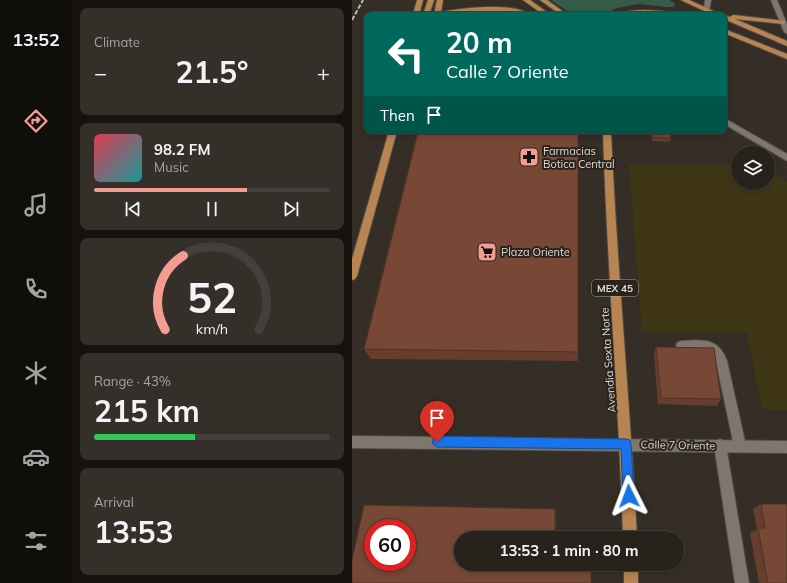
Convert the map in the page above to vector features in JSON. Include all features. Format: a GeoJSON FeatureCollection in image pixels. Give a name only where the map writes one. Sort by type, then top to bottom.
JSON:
{"type":"FeatureCollection","features":[{"type":"Feature","properties":{"kind":"main road"},"geometry":{"type":"LineString","coordinates":[[417,12],[420,0]]}},
{"type":"Feature","properties":{"kind":"main road"},"geometry":{"type":"LineString","coordinates":[[427,12],[430,0]]}},
{"type":"Feature","properties":{"kind":"main road"},"geometry":{"type":"LineString","coordinates":[[438,12],[440,0]]}},
{"type":"Feature","properties":{"kind":"main road"},"geometry":{"type":"LineString","coordinates":[[544,0],[561,12]]}},
{"type":"Feature","properties":{"kind":"main road"},"geometry":{"type":"LineString","coordinates":[[528,2],[543,12]]}},
{"type":"Feature","properties":{"kind":"main road"},"geometry":{"type":"LineString","coordinates":[[685,5],[711,12]]}},
{"type":"Feature","properties":{"kind":"main road"},"geometry":{"type":"LineString","coordinates":[[456,12],[505,9],[520,12]]}},
{"type":"Feature","properties":{"kind":"main road"},"geometry":{"type":"LineString","coordinates":[[639,12],[651,12]]}},
{"type":"Feature","properties":{"kind":"main road"},"geometry":{"type":"LineString","coordinates":[[727,17],[783,22]]}},
{"type":"Feature","properties":{"kind":"main road"},"geometry":{"type":"LineString","coordinates":[[727,18],[787,44]]}},
{"type":"Feature","properties":{"kind":"main road"},"geometry":{"type":"LineString","coordinates":[[727,32],[787,57]]}},
{"type":"Feature","properties":{"kind":"main road"},"geometry":{"type":"LineString","coordinates":[[352,276],[392,134]]}},
{"type":"Feature","properties":{"kind":"main road","name":"Avendia Sexta Norte"},"geometry":{"type":"LineString","coordinates":[[607,134],[611,233],[626,444]]}},
{"type":"Feature","properties":{"kind":"main road","name":"MEX 45"},"geometry":{"type":"LineString","coordinates":[[626,444],[630,531]]}},
{"type":"Feature","properties":{"kind":"main road"},"geometry":{"type":"LineString","coordinates":[[630,571],[631,583]]}},
{"type":"Feature","properties":{"kind":"street"},"geometry":{"type":"LineString","coordinates":[[706,10],[708,0]]}},
{"type":"Feature","properties":{"kind":"street"},"geometry":{"type":"LineString","coordinates":[[774,0],[787,32]]}},
{"type":"Feature","properties":{"kind":"street"},"geometry":{"type":"LineString","coordinates":[[727,124],[787,158]]}},
{"type":"Feature","properties":{"kind":"street"},"geometry":{"type":"LineString","coordinates":[[681,346],[714,347],[719,351],[740,446]]}},
{"type":"Feature","properties":{"kind":"street","name":"Calle 7 Oriente"},"geometry":{"type":"LineString","coordinates":[[352,442],[720,445],[787,447]]}},
{"type":"Feature","properties":{"kind":"street"},"geometry":{"type":"LineString","coordinates":[[720,445],[742,583]]}},
{"type":"Feature","properties":{"kind":"green space"},"geometry":{"type":"Polygon","coordinates":[[[551,0],[669,0],[675,3],[674,7],[638,4],[617,8],[609,12],[569,12],[551,0]]]}},
{"type":"Feature","properties":{"kind":"sand"},"geometry":{"type":"Polygon","coordinates":[[[629,164],[731,165],[731,190],[775,190],[775,174],[787,182],[787,410],[762,409],[747,332],[642,331],[629,164]]]}},
{"type":"Feature","properties":{"kind":"building","name":"Plaza Oriente"},"geometry":{"type":"Polygon","coordinates":[[[418,134],[578,134],[578,352],[364,349],[418,134]]]}},
{"type":"Feature","properties":{"kind":"building"},"geometry":{"type":"Polygon","coordinates":[[[652,134],[670,134],[671,138],[653,138],[652,134]]]}},
{"type":"Feature","properties":{"kind":"building"},"geometry":{"type":"Polygon","coordinates":[[[656,347],[714,348],[721,399],[661,398],[656,347]]]}},
{"type":"Feature","properties":{"kind":"building"},"geometry":{"type":"Polygon","coordinates":[[[761,504],[787,504],[787,583],[768,583],[758,528],[765,528],[761,504]]]}},
{"type":"Feature","properties":{"kind":"building"},"geometry":{"type":"Polygon","coordinates":[[[364,505],[555,509],[555,531],[454,531],[454,571],[591,571],[591,583],[352,583],[352,560],[364,505]]]}},
{"type":"Feature","properties":{"kind":"railway"},"geometry":{"type":"LineString","coordinates":[[352,20],[363,0]]}},
{"type":"Feature","properties":{"kind":"place","name":"Farmacias Botica Central"},"geometry":{"type":"Point","coordinates":[529,157]}},
{"type":"Feature","properties":{"kind":"place","name":"Plaza Oriente"},"geometry":{"type":"Point","coordinates":[487,252]}},
{"type":"Feature","properties":{"kind":"route"},"geometry":{"type":"LineString","coordinates":[[437,442],[626,444],[629,496]]}}]}
